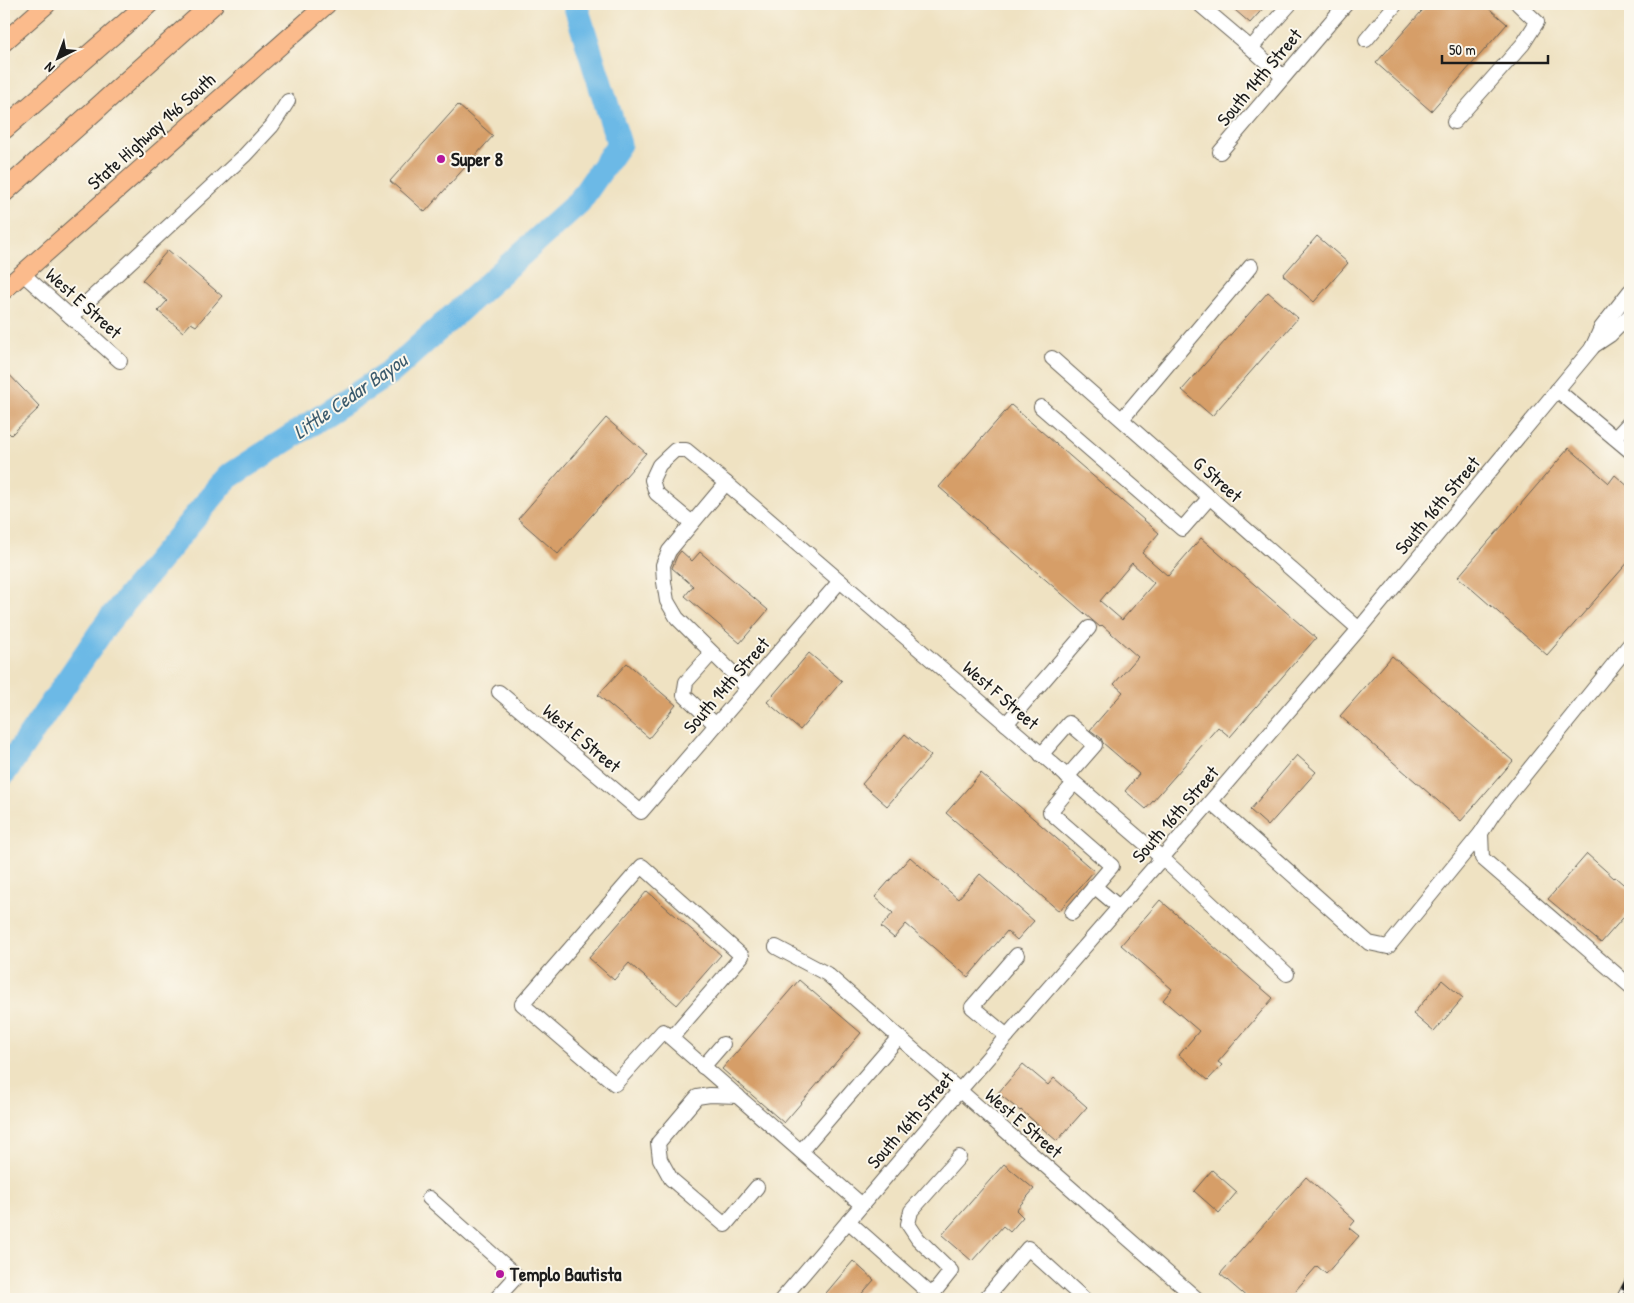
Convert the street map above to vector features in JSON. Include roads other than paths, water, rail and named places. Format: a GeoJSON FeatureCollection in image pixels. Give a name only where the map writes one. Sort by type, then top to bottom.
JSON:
{"type":"FeatureCollection","features":[{"type":"Feature","properties":{"kind":"highway"},"geometry":{"type":"LineString","coordinates":[[4,129],[134,4]]}},
{"type":"Feature","properties":{"kind":"highway"},"geometry":{"type":"LineString","coordinates":[[4,129],[148,4]]}},
{"type":"Feature","properties":{"kind":"highway"},"geometry":{"type":"LineString","coordinates":[[4,192],[213,4]]}},
{"type":"Feature","properties":{"kind":"main road"},"geometry":{"type":"LineString","coordinates":[[4,42],[47,4]]}},
{"type":"Feature","properties":{"kind":"main road","name":"State Highway 146 South"},"geometry":{"type":"LineString","coordinates":[[4,290],[328,4]]}},
{"type":"Feature","properties":{"kind":"street"},"geometry":{"type":"LineString","coordinates":[[1199,4],[1283,77]]}},
{"type":"Feature","properties":{"kind":"street"},"geometry":{"type":"LineString","coordinates":[[1251,48],[1290,4]]}},
{"type":"Feature","properties":{"kind":"street","name":"South 14th Street"},"geometry":{"type":"LineString","coordinates":[[1220,152],[1346,4]]}},
{"type":"Feature","properties":{"kind":"street"},"geometry":{"type":"LineString","coordinates":[[1366,40],[1396,4]]}},
{"type":"Feature","properties":{"kind":"street"},"geometry":{"type":"LineString","coordinates":[[1454,122],[1523,44],[1537,22],[1518,4]]}},
{"type":"Feature","properties":{"kind":"street"},"geometry":{"type":"LineString","coordinates":[[71,317],[244,156],[272,126],[288,101]]}},
{"type":"Feature","properties":{"kind":"street"},"geometry":{"type":"LineString","coordinates":[[1122,419],[1251,266]]}},
{"type":"Feature","properties":{"kind":"street","name":"West E Street"},"geometry":{"type":"LineString","coordinates":[[23,274],[120,361]]}},
{"type":"Feature","properties":{"kind":"street","name":"South 16th Street"},"geometry":{"type":"LineString","coordinates":[[782,1299],[959,1091],[1359,629],[1592,348],[1601,328],[1630,291]]}},
{"type":"Feature","properties":{"kind":"street","name":"South 16th Street"},"geometry":{"type":"LineString","coordinates":[[1592,348],[1610,336],[1630,315]]}},
{"type":"Feature","properties":{"kind":"street","name":"G Street"},"geometry":{"type":"LineString","coordinates":[[1052,358],[1359,629]]}},
{"type":"Feature","properties":{"kind":"street"},"geometry":{"type":"LineString","coordinates":[[1557,390],[1630,451]]}},
{"type":"Feature","properties":{"kind":"street"},"geometry":{"type":"LineString","coordinates":[[1041,407],[1182,529],[1210,497]]}},
{"type":"Feature","properties":{"kind":"street"},"geometry":{"type":"LineString","coordinates":[[1615,438],[1630,422]]}},
{"type":"Feature","properties":{"kind":"street","name":"West F Street"},"geometry":{"type":"LineString","coordinates":[[692,523],[656,493],[652,480],[659,465],[675,450],[686,450],[726,483],[1162,858],[1287,974]]}},
{"type":"Feature","properties":{"kind":"street"},"geometry":{"type":"LineString","coordinates":[[726,483],[669,551],[662,565],[666,601],[677,618],[748,688]]}},
{"type":"Feature","properties":{"kind":"street","name":"South 14th Street"},"geometry":{"type":"LineString","coordinates":[[641,812],[840,581]]}},
{"type":"Feature","properties":{"kind":"street"},"geometry":{"type":"LineString","coordinates":[[1006,724],[1089,628]]}},
{"type":"Feature","properties":{"kind":"street"},"geometry":{"type":"LineString","coordinates":[[1211,802],[1369,943],[1388,947],[1481,833],[1493,814],[1630,644]]}},
{"type":"Feature","properties":{"kind":"street"},"geometry":{"type":"LineString","coordinates":[[712,653],[686,682],[684,694],[716,725]]}},
{"type":"Feature","properties":{"kind":"street","name":"West E Street"},"geometry":{"type":"LineString","coordinates":[[499,692],[641,812]]}},
{"type":"Feature","properties":{"kind":"street"},"geometry":{"type":"LineString","coordinates":[[1042,755],[1069,723],[1095,745],[1050,812],[1112,866],[1072,913]]}},
{"type":"Feature","properties":{"kind":"street"},"geometry":{"type":"LineString","coordinates":[[1481,833],[1482,858],[1630,986]]}},
{"type":"Feature","properties":{"kind":"street"},"geometry":{"type":"LineString","coordinates":[[671,1038],[742,956],[642,866],[522,1004],[615,1084],[662,1031],[862,1205]]}},
{"type":"Feature","properties":{"kind":"street"},"geometry":{"type":"LineString","coordinates":[[1094,886],[1119,908]]}},
{"type":"Feature","properties":{"kind":"street","name":"West E Street"},"geometry":{"type":"LineString","coordinates":[[776,947],[827,974],[1197,1299]]}},
{"type":"Feature","properties":{"kind":"street"},"geometry":{"type":"LineString","coordinates":[[1007,1036],[972,1007],[1016,955]]}},
{"type":"Feature","properties":{"kind":"street"},"geometry":{"type":"LineString","coordinates":[[800,1151],[898,1037]]}},
{"type":"Feature","properties":{"kind":"street"},"geometry":{"type":"LineString","coordinates":[[703,1067],[723,1044]]}},
{"type":"Feature","properties":{"kind":"street"},"geometry":{"type":"LineString","coordinates":[[738,1096],[710,1095],[696,1097],[658,1143],[660,1159],[671,1179],[725,1225],[757,1187]]}},
{"type":"Feature","properties":{"kind":"street"},"geometry":{"type":"LineString","coordinates":[[848,1221],[934,1297],[951,1271],[918,1239],[908,1224],[911,1211],[959,1158]]}},
{"type":"Feature","properties":{"kind":"street"},"geometry":{"type":"LineString","coordinates":[[429,1198],[517,1276],[496,1299]]}},
{"type":"Feature","properties":{"kind":"street"},"geometry":{"type":"LineString","coordinates":[[985,1299],[1028,1248],[1084,1299]]}},
{"type":"Feature","properties":{"kind":"waterway","name":"Little Cedar Bayou"},"geometry":{"type":"LineString","coordinates":[[4,773],[107,623],[228,477],[391,372],[579,202],[619,144],[575,4]]}},
{"type":"Feature","properties":{"kind":"railway"},"geometry":{"type":"LineString","coordinates":[[1618,1299],[1630,1275]]}},
{"type":"Feature","properties":{"kind":"place","name":"Super 8"},"geometry":{"type":"Point","coordinates":[441,159]}},
{"type":"Feature","properties":{"kind":"place","name":"Templo Bautista"},"geometry":{"type":"Point","coordinates":[500,1274]}}]}
